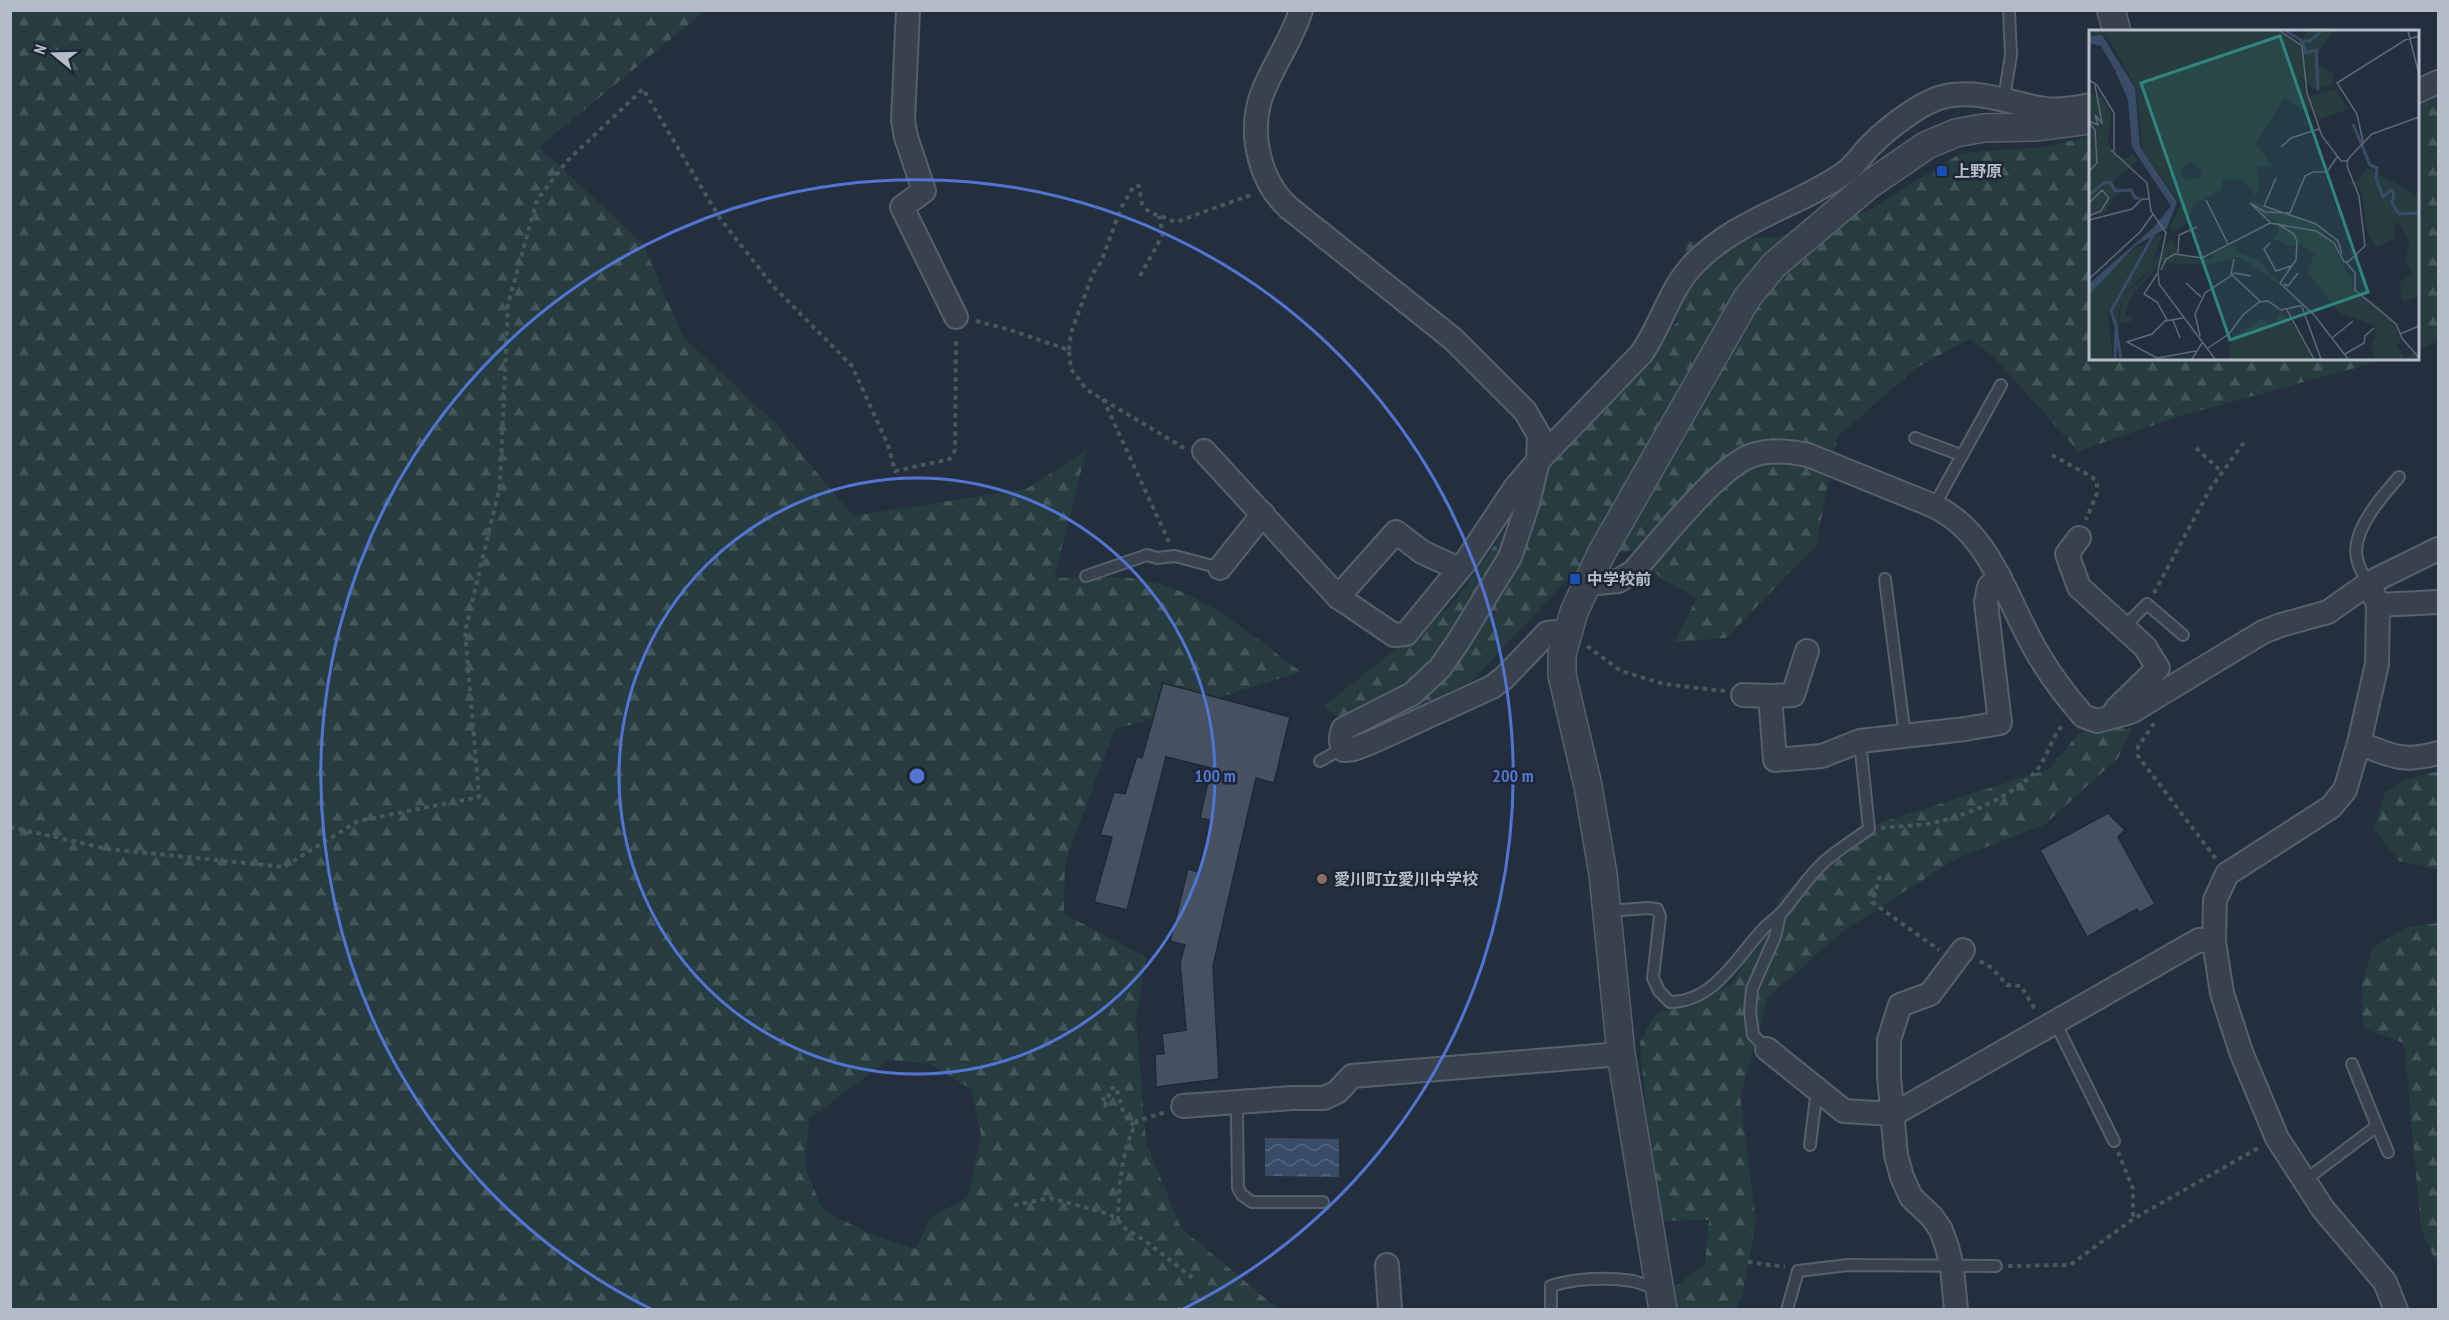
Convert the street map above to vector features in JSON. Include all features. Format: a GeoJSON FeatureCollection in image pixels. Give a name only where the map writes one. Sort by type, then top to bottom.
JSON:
{"type":"FeatureCollection","features":[{"type":"Feature","properties":{"kind":"street"},"geometry":{"type":"LineString","coordinates":[[908,10],[903,120],[906,137],[924,191],[903,207],[956,317]]}},
{"type":"Feature","properties":{"kind":"street"},"geometry":{"type":"LineString","coordinates":[[1301,10],[1292,35],[1262,94],[1258,111],[1257,133],[1260,157],[1276,196],[1453,339],[1525,411],[1539,435],[1538,460],[1528,503],[1510,556],[1452,651],[1432,677],[1412,694],[1343,729],[1340,740],[1343,748],[1354,749],[1381,739],[1480,693],[1504,678],[1547,633],[1567,631]]}},
{"type":"Feature","properties":{"kind":"street"},"geometry":{"type":"LineString","coordinates":[[2112,10],[2117,30]]}},
{"type":"Feature","properties":{"kind":"street"},"geometry":{"type":"LineString","coordinates":[[2419,91],[2439,82]]}},
{"type":"Feature","properties":{"kind":"street"},"geometry":{"type":"LineString","coordinates":[[1204,451],[1338,597],[1394,635],[1407,634],[1467,560],[1515,488],[1538,460],[1641,354],[1652,337],[1673,291],[1691,267],[1717,243],[1743,225],[1845,172],[1860,160],[1870,146],[1925,103],[1946,96],[1959,95],[2004,98],[2047,109],[2089,105]]}},
{"type":"Feature","properties":{"kind":"street"},"geometry":{"type":"LineString","coordinates":[[1662,1299],[1621,1054],[1608,911],[1588,786],[1563,675],[1562,654],[1567,631],[1586,584],[1746,298],[1774,265],[1870,184],[1927,145],[1956,133],[1983,128],[2034,127],[2089,120]]}},
{"type":"Feature","properties":{"kind":"street"},"geometry":{"type":"LineString","coordinates":[[1586,584],[1618,581],[1634,572],[1719,476],[1751,455],[1787,451],[1808,455],[1934,506],[1949,513],[1963,524],[1999,576],[2040,659],[2083,716],[2097,721],[2110,720],[2131,712],[2263,632],[2328,612],[2369,584],[2439,549]]}},
{"type":"Feature","properties":{"kind":"street"},"geometry":{"type":"LineString","coordinates":[[1220,568],[1263,514]]}},
{"type":"Feature","properties":{"kind":"street"},"geometry":{"type":"LineString","coordinates":[[1338,597],[1396,532],[1422,552],[1459,569]]}},
{"type":"Feature","properties":{"kind":"street"},"geometry":{"type":"LineString","coordinates":[[2079,538],[2067,554],[2079,587],[2145,647],[2158,668],[2117,708],[2110,720]]}},
{"type":"Feature","properties":{"kind":"street"},"geometry":{"type":"LineString","coordinates":[[1770,696],[1775,760],[1822,756],[1860,741],[2000,723],[1986,602],[1989,587],[1999,576]]}},
{"type":"Feature","properties":{"kind":"street"},"geometry":{"type":"LineString","coordinates":[[2369,584],[2378,605],[2377,664],[2359,743],[2344,790],[2331,807],[2227,873],[2216,900],[2214,942],[2222,993],[2238,1042],[2277,1138],[2323,1209],[2385,1281],[2396,1310]]}},
{"type":"Feature","properties":{"kind":"street"},"geometry":{"type":"LineString","coordinates":[[2378,605],[2439,602]]}},
{"type":"Feature","properties":{"kind":"street"},"geometry":{"type":"LineString","coordinates":[[1743,694],[1792,695],[1807,651]]}},
{"type":"Feature","properties":{"kind":"street"},"geometry":{"type":"LineString","coordinates":[[2359,743],[2405,760],[2439,753]]}},
{"type":"Feature","properties":{"kind":"street"},"geometry":{"type":"LineString","coordinates":[[1767,1049],[1844,1111],[1894,1114],[2199,940],[2214,942]]}},
{"type":"Feature","properties":{"kind":"street"},"geometry":{"type":"LineString","coordinates":[[1956,1310],[1952,1267],[1941,1230],[1932,1217],[1911,1197],[1896,1155],[1889,1040],[1900,1005],[1930,994],[1958,956]]}},
{"type":"Feature","properties":{"kind":"street"},"geometry":{"type":"LineString","coordinates":[[1184,1106],[1324,1098],[1337,1092],[1352,1076],[1621,1054]]}},
{"type":"Feature","properties":{"kind":"street"},"geometry":{"type":"LineString","coordinates":[[1387,1265],[1390,1310]]}},
{"type":"Feature","properties":{"kind":"lane"},"geometry":{"type":"LineString","coordinates":[[2004,98],[2011,55],[2009,10]]}},
{"type":"Feature","properties":{"kind":"lane"},"geometry":{"type":"LineString","coordinates":[[1934,506],[2001,384]]}},
{"type":"Feature","properties":{"kind":"lane"},"geometry":{"type":"LineString","coordinates":[[1916,438],[1961,455]]}},
{"type":"Feature","properties":{"kind":"lane"},"geometry":{"type":"LineString","coordinates":[[2369,584],[2356,556],[2360,532],[2380,498],[2399,477]]}},
{"type":"Feature","properties":{"kind":"lane"},"geometry":{"type":"LineString","coordinates":[[1086,576],[1147,555],[1157,558],[1175,556],[1220,568]]}},
{"type":"Feature","properties":{"kind":"lane"},"geometry":{"type":"LineString","coordinates":[[1885,579],[1905,736]]}},
{"type":"Feature","properties":{"kind":"lane"},"geometry":{"type":"LineString","coordinates":[[2123,627],[2147,604],[2183,635]]}},
{"type":"Feature","properties":{"kind":"lane"},"geometry":{"type":"LineString","coordinates":[[1608,911],[1657,909],[1660,916],[1653,978],[1659,991],[1670,1002],[1683,1002],[1720,980],[1743,956],[1764,928],[1780,915],[1801,886],[1825,861],[1869,829],[1860,741]]}},
{"type":"Feature","properties":{"kind":"lane"},"geometry":{"type":"LineString","coordinates":[[1320,762],[1343,748]]}},
{"type":"Feature","properties":{"kind":"lane"},"geometry":{"type":"LineString","coordinates":[[1767,1049],[1753,1035],[1749,1011],[1752,989],[1775,937],[1780,915]]}},
{"type":"Feature","properties":{"kind":"lane"},"geometry":{"type":"LineString","coordinates":[[2050,1025],[2114,1141]]}},
{"type":"Feature","properties":{"kind":"lane"},"geometry":{"type":"LineString","coordinates":[[2352,1064],[2388,1152]]}},
{"type":"Feature","properties":{"kind":"lane"},"geometry":{"type":"LineString","coordinates":[[1810,1145],[1817,1089]]}},
{"type":"Feature","properties":{"kind":"lane"},"geometry":{"type":"LineString","coordinates":[[1239,1102],[1237,1116],[1238,1188],[1242,1195],[1252,1202],[1323,1203]]}},
{"type":"Feature","properties":{"kind":"lane"},"geometry":{"type":"LineString","coordinates":[[2304,1181],[2377,1126]]}},
{"type":"Feature","properties":{"kind":"lane"},"geometry":{"type":"LineString","coordinates":[[1787,1310],[1798,1271],[1848,1265],[1996,1266]]}},
{"type":"Feature","properties":{"kind":"lane"},"geometry":{"type":"LineString","coordinates":[[1551,1310],[1551,1286],[1562,1282],[1608,1279],[1635,1281],[1651,1288],[1662,1299]]}},
{"type":"Feature","properties":{"kind":"path"},"geometry":{"type":"LineString","coordinates":[[10,827],[108,849],[284,867],[358,821],[479,797],[465,632],[500,486],[508,304],[537,200],[567,161],[643,88],[719,217],[773,286],[852,366],[888,445],[895,471],[950,459],[955,450],[956,317],[1007,329],[1069,350]]}},
{"type":"Feature","properties":{"kind":"path"},"geometry":{"type":"LineString","coordinates":[[1204,451],[1194,454],[1087,390],[1071,369],[1069,350],[1071,333],[1093,273],[1101,262],[1121,208],[1134,186],[1139,186],[1142,204],[1149,212],[1176,222],[1248,195],[1276,196]]}},
{"type":"Feature","properties":{"kind":"path"},"geometry":{"type":"LineString","coordinates":[[1140,276],[1162,234],[1159,216]]}},
{"type":"Feature","properties":{"kind":"path"},"geometry":{"type":"LineString","coordinates":[[1102,398],[1166,537],[1174,549],[1175,556]]}},
{"type":"Feature","properties":{"kind":"path"},"geometry":{"type":"LineString","coordinates":[[2147,604],[2210,489],[2245,441]]}},
{"type":"Feature","properties":{"kind":"path"},"geometry":{"type":"LineString","coordinates":[[2196,448],[2222,472]]}},
{"type":"Feature","properties":{"kind":"path"},"geometry":{"type":"LineString","coordinates":[[2052,455],[2097,482],[2097,493],[2079,538]]}},
{"type":"Feature","properties":{"kind":"path"},"geometry":{"type":"LineString","coordinates":[[1567,631],[1621,671],[1664,684],[1743,694]]}},
{"type":"Feature","properties":{"kind":"path"},"geometry":{"type":"LineString","coordinates":[[2157,719],[2138,747],[2138,756],[2227,873]]}},
{"type":"Feature","properties":{"kind":"path"},"geometry":{"type":"LineString","coordinates":[[1869,829],[1937,822],[1969,812],[2016,789],[2044,759],[2061,727]]}},
{"type":"Feature","properties":{"kind":"path"},"geometry":{"type":"LineString","coordinates":[[1880,876],[1872,902],[1958,956],[1992,968],[2007,985],[2021,986],[2050,1025]]}},
{"type":"Feature","properties":{"kind":"path"},"geometry":{"type":"LineString","coordinates":[[1103,1097],[1105,1106],[1111,1089],[1116,1087],[1124,1114],[1134,1126]]}},
{"type":"Feature","properties":{"kind":"path"},"geometry":{"type":"LineString","coordinates":[[1118,1220],[1119,1178],[1134,1126],[1137,1121],[1184,1106]]}},
{"type":"Feature","properties":{"kind":"path"},"geometry":{"type":"LineString","coordinates":[[1996,1266],[2070,1265],[2133,1219],[2277,1138]]}},
{"type":"Feature","properties":{"kind":"path"},"geometry":{"type":"LineString","coordinates":[[2114,1141],[2133,1189],[2133,1219]]}},
{"type":"Feature","properties":{"kind":"path"},"geometry":{"type":"LineString","coordinates":[[1014,1205],[1050,1198],[1109,1214],[1194,1279]]}},
{"type":"Feature","properties":{"kind":"path"},"geometry":{"type":"LineString","coordinates":[[1748,1262],[1774,1264],[1798,1271]]}},
{"type":"Feature","properties":{"kind":"green space"},"geometry":{"type":"Polygon","coordinates":[[[10,11],[705,11],[539,147],[643,244],[683,337],[776,424],[853,516],[1026,489],[1086,451],[1054,578],[1122,578],[1164,585],[1206,604],[1246,630],[1301,672],[1114,730],[1065,862],[1064,914],[1146,957],[1136,1018],[1146,1142],[1181,1228],[1278,1309],[11,1309],[10,11]],[[888,1060],[809,1119],[805,1168],[823,1210],[866,1232],[916,1249],[930,1218],[968,1197],[981,1135],[971,1089],[930,1064],[888,1060]]]}},
{"type":"Feature","properties":{"kind":"green space"},"geometry":{"type":"Polygon","coordinates":[[[2438,97],[2438,341],[2419,350],[2419,101],[2438,97]]]}},
{"type":"Feature","properties":{"kind":"green space"},"geometry":{"type":"Polygon","coordinates":[[[2089,136],[2089,360],[2384,360],[2183,415],[2078,451],[1993,356],[1969,339],[1916,368],[1837,437],[1816,546],[1726,638],[1674,642],[1697,598],[1661,578],[1632,551],[1586,559],[1473,680],[1360,736],[1324,706],[1452,605],[1551,466],[1677,322],[1686,242],[1775,237],[1868,211],[1961,153],[2046,147],[2089,136]]]}},
{"type":"Feature","properties":{"kind":"green space"},"geometry":{"type":"Polygon","coordinates":[[[2132,728],[2118,758],[2044,825],[1957,858],[1843,931],[1768,997],[1740,1097],[1756,1223],[1742,1296],[1737,1309],[1674,1309],[1674,1287],[1705,1265],[1709,1220],[1661,1221],[1655,1203],[1640,1043],[1654,1015],[1732,984],[1782,896],[1849,833],[2049,769],[2078,734],[2090,730],[2132,728]]]}},
{"type":"Feature","properties":{"kind":"green space"},"geometry":{"type":"Polygon","coordinates":[[[2438,771],[2438,870],[2399,861],[2374,829],[2385,792],[2405,780],[2438,771]]]}},
{"type":"Feature","properties":{"kind":"green space"},"geometry":{"type":"Polygon","coordinates":[[[2438,923],[2438,1267],[2421,1229],[2404,1043],[2363,1028],[2362,983],[2373,948],[2405,928],[2438,923]]]}},
{"type":"Feature","properties":{"kind":"water"},"geometry":{"type":"Polygon","coordinates":[[[1265,1138],[1339,1139],[1339,1177],[1265,1176],[1265,1138]]]}},
{"type":"Feature","properties":{"kind":"building"},"geometry":{"type":"Polygon","coordinates":[[[1163,683],[1290,717],[1274,783],[1256,778],[1213,966],[1219,1079],[1156,1087],[1155,1054],[1164,1054],[1162,1034],[1186,1030],[1180,963],[1185,945],[1170,941],[1188,869],[1198,872],[1210,820],[1200,818],[1211,768],[1166,757],[1127,910],[1094,902],[1112,837],[1100,835],[1114,792],[1125,794],[1137,756],[1142,758],[1163,683]]]}},
{"type":"Feature","properties":{"kind":"building"},"geometry":{"type":"Polygon","coordinates":[[[2108,813],[2125,830],[2118,837],[2155,904],[2139,913],[2137,909],[2087,937],[2040,850],[2108,813]]]}},
{"type":"Feature","properties":{"kind":"place","name":"上野原"},"geometry":{"type":"Point","coordinates":[1942,171]}},
{"type":"Feature","properties":{"kind":"place","name":"中学校前"},"geometry":{"type":"Point","coordinates":[1575,579]}},
{"type":"Feature","properties":{"kind":"place","name":"愛川町立愛川中学校"},"geometry":{"type":"Point","coordinates":[1322,879]}}]}
